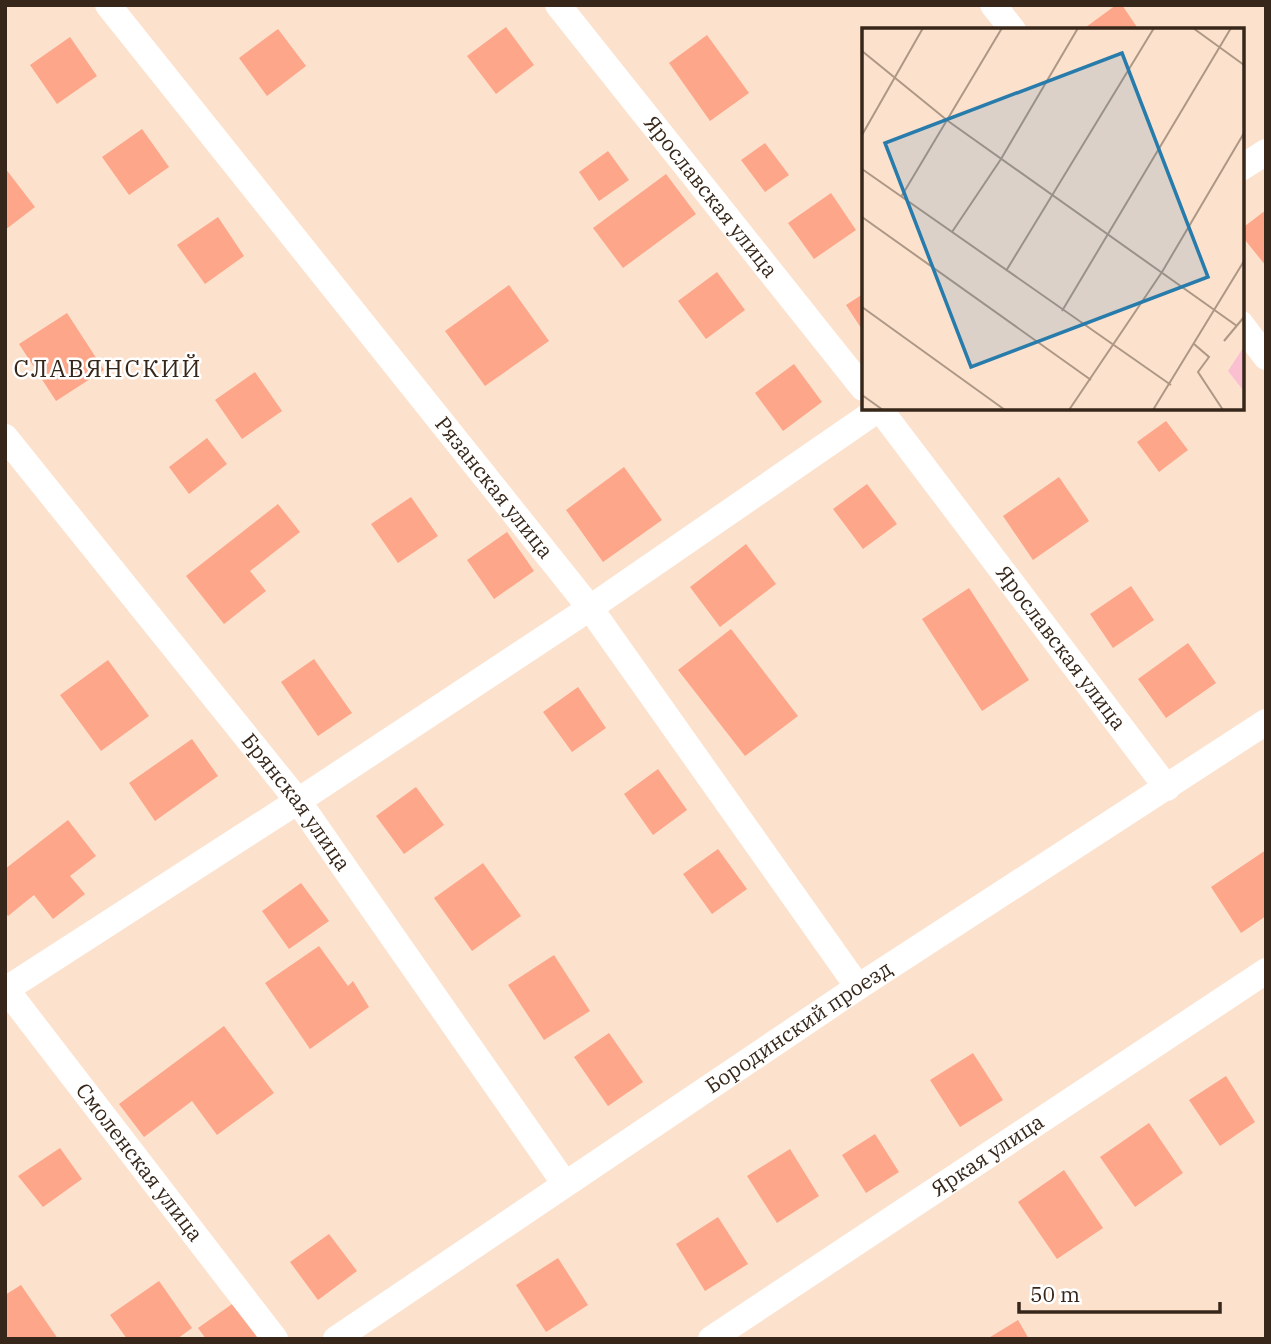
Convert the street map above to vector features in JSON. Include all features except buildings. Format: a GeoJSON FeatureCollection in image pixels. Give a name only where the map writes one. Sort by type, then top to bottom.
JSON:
{"type":"FeatureCollection","features":[{"type":"Feature","properties":{"kind":"street","name":"Рязанская улица"},"geometry":{"type":"LineString","coordinates":[[108,5],[590,608],[858,987]]}},
{"type":"Feature","properties":{"kind":"street","name":"Ярославская улица"},"geometry":{"type":"LineString","coordinates":[[558,5],[862,387]]}},
{"type":"Feature","properties":{"kind":"street"},"geometry":{"type":"LineString","coordinates":[[993,5],[1011,28]]}},
{"type":"Feature","properties":{"kind":"street"},"geometry":{"type":"LineString","coordinates":[[1243,167],[1266,152]]}},
{"type":"Feature","properties":{"kind":"street"},"geometry":{"type":"LineString","coordinates":[[1243,327],[1266,357]]}},
{"type":"Feature","properties":{"kind":"street"},"geometry":{"type":"LineString","coordinates":[[5,989],[298,801],[590,608],[876,410]]}},
{"type":"Feature","properties":{"kind":"street","name":"Ярославская улица"},"geometry":{"type":"LineString","coordinates":[[881,410],[1167,788]]}},
{"type":"Feature","properties":{"kind":"street","name":"Брянская улица"},"geometry":{"type":"LineString","coordinates":[[5,437],[298,801],[565,1184]]}},
{"type":"Feature","properties":{"kind":"street","name":"Бородинский проезд"},"geometry":{"type":"LineString","coordinates":[[336,1339],[858,987],[1266,722]]}},
{"type":"Feature","properties":{"kind":"street","name":"Яркая улица"},"geometry":{"type":"LineString","coordinates":[[711,1339],[1266,971]]}},
{"type":"Feature","properties":{"kind":"street","name":"Смоленская улица"},"geometry":{"type":"LineString","coordinates":[[5,989],[275,1339]]}},
{"type":"Feature","properties":{"kind":"district","name":"СЛАВЯНСКИЙ"},"geometry":{"type":"Point","coordinates":[108,369]}}]}
